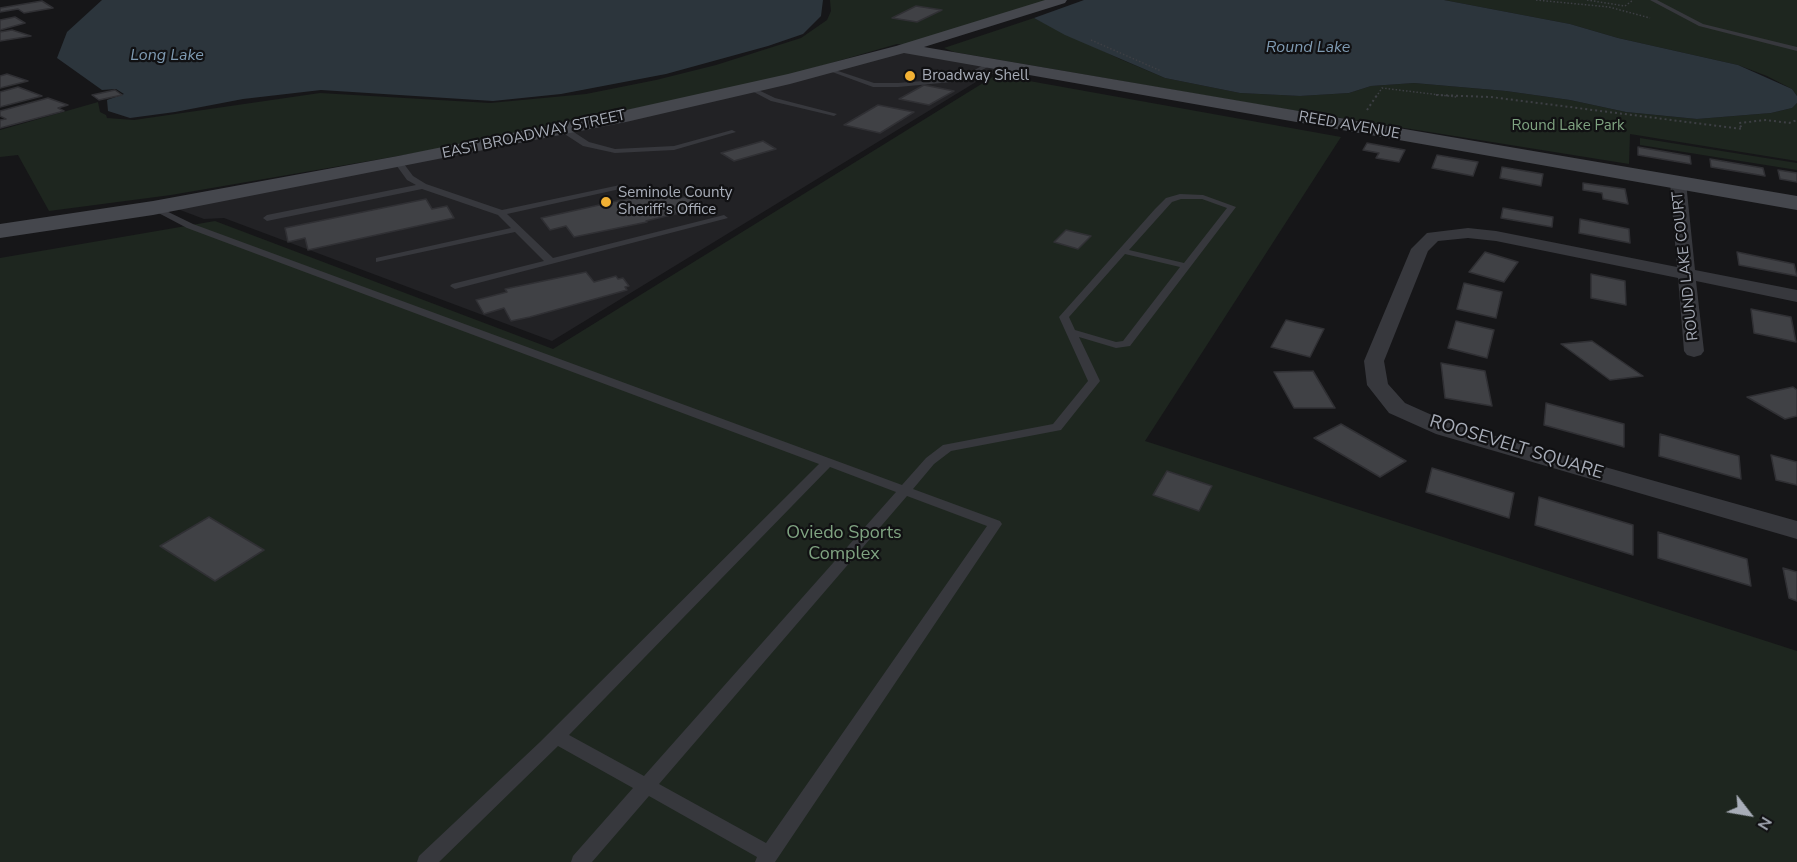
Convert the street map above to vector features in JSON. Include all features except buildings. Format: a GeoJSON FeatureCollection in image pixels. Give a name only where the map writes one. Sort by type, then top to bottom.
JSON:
{"type":"FeatureCollection","features":[{"type":"Feature","properties":{"kind":"main road","name":"EAST BROADWAY STREET"},"geometry":{"type":"LineString","coordinates":[[0,231],[153,208],[563,129],[827,69],[902,49],[1060,0]]}},
{"type":"Feature","properties":{"kind":"main road","name":"REED AVENUE"},"geometry":{"type":"LineString","coordinates":[[902,49],[1797,203]]}},
{"type":"Feature","properties":{"kind":"street","name":"ROUND LAKE COURT"},"geometry":{"type":"LineString","coordinates":[[1678,182],[1694,351]]}},
{"type":"Feature","properties":{"kind":"street","name":"ROOSEVELT SQUARE"},"geometry":{"type":"LineString","coordinates":[[1797,296],[1496,236],[1468,233],[1433,237],[1419,249],[1374,361],[1378,385],[1397,408],[1443,429],[1797,530]]}},
{"type":"Feature","properties":{"kind":"lane"},"geometry":{"type":"LineString","coordinates":[[1653,0],[1701,25],[1797,48]]}},
{"type":"Feature","properties":{"kind":"lane"},"geometry":{"type":"LineString","coordinates":[[827,69],[873,85],[898,85],[961,80],[989,64]]}},
{"type":"Feature","properties":{"kind":"lane"},"geometry":{"type":"LineString","coordinates":[[750,88],[773,100],[834,114]]}},
{"type":"Feature","properties":{"kind":"lane"},"geometry":{"type":"LineString","coordinates":[[563,129],[586,144],[615,151],[674,148],[732,132]]}},
{"type":"Feature","properties":{"kind":"lane"},"geometry":{"type":"LineString","coordinates":[[398,162],[410,178],[423,186],[501,213],[550,261]]}},
{"type":"Feature","properties":{"kind":"lane"},"geometry":{"type":"LineString","coordinates":[[267,218],[423,186]]}},
{"type":"Feature","properties":{"kind":"lane"},"geometry":{"type":"LineString","coordinates":[[501,213],[617,187]]}},
{"type":"Feature","properties":{"kind":"lane"},"geometry":{"type":"LineString","coordinates":[[580,862],[930,461],[947,448],[1058,427],[1094,381],[1064,317],[1169,200],[1180,196],[1203,197],[1232,207],[1126,344],[1116,345],[1072,332]]}},
{"type":"Feature","properties":{"kind":"lane"},"geometry":{"type":"LineString","coordinates":[[153,208],[190,226],[995,524],[767,858],[648,786],[556,736]]}},
{"type":"Feature","properties":{"kind":"lane"},"geometry":{"type":"LineString","coordinates":[[454,286],[724,218]]}},
{"type":"Feature","properties":{"kind":"lane"},"geometry":{"type":"LineString","coordinates":[[379,260],[517,229]]}},
{"type":"Feature","properties":{"kind":"lane"},"geometry":{"type":"LineString","coordinates":[[1123,251],[1186,267]]}},
{"type":"Feature","properties":{"kind":"lane"},"geometry":{"type":"LineString","coordinates":[[426,862],[556,736],[828,462]]}},
{"type":"Feature","properties":{"kind":"path"},"geometry":{"type":"LineString","coordinates":[[1587,0],[1625,6],[1633,0]]}},
{"type":"Feature","properties":{"kind":"path"},"geometry":{"type":"LineString","coordinates":[[1600,6],[1604,3]]}},
{"type":"Feature","properties":{"kind":"path"},"geometry":{"type":"LineString","coordinates":[[1371,105],[1382,88],[1390,88],[1418,94],[1491,97],[1742,129],[1739,123],[1766,120],[1789,123],[1797,120]]}},
{"type":"Feature","properties":{"kind":"shaded area"},"geometry":{"type":"Polygon","coordinates":[[[904,52],[1013,70],[1006,74],[989,74],[552,341],[224,218],[204,219],[175,208],[904,52]]]}},
{"type":"Feature","properties":{"kind":"green space"},"geometry":{"type":"Polygon","coordinates":[[[830,0],[1050,0],[904,45],[897,44],[779,78],[468,144],[171,195],[49,211],[18,155],[0,157],[0,130],[98,102],[100,112],[107,118],[134,120],[320,93],[490,103],[586,94],[716,65],[801,38],[827,20],[831,11],[830,0]]]}},
{"type":"Feature","properties":{"kind":"green space"},"geometry":{"type":"Polygon","coordinates":[[[1444,0],[1797,0],[1797,96],[1792,89],[1738,65],[1618,38],[1570,24],[1444,0]]]}},
{"type":"Feature","properties":{"kind":"green space","name":"Round Lake Park"},"geometry":{"type":"Polygon","coordinates":[[[1034,18],[1165,78],[1240,93],[1300,96],[1349,93],[1371,86],[1414,83],[1506,91],[1570,100],[1626,112],[1697,119],[1771,113],[1792,108],[1797,103],[1797,161],[1630,134],[1629,164],[1261,105],[954,52],[944,48],[1034,18]]]}},
{"type":"Feature","properties":{"kind":"green space","name":"Oviedo Sports Complex"},"geometry":{"type":"Polygon","coordinates":[[[996,75],[1341,137],[1145,441],[1797,651],[1797,862],[0,862],[0,258],[215,221],[553,349],[996,75]]]}},
{"type":"Feature","properties":{"kind":"green space"},"geometry":{"type":"Polygon","coordinates":[[[1640,138],[1797,163],[1797,170],[1640,145],[1640,138]]]}},
{"type":"Feature","properties":{"kind":"water","name":"Long Lake"},"geometry":{"type":"Polygon","coordinates":[[[102,0],[823,0],[821,16],[803,34],[666,74],[561,94],[493,101],[321,90],[243,99],[130,118],[108,111],[107,100],[124,94],[116,89],[102,90],[57,58],[67,32],[102,0]]]}},
{"type":"Feature","properties":{"kind":"water","name":"Round Lake"},"geometry":{"type":"Polygon","coordinates":[[[1084,0],[1444,0],[1570,24],[1618,38],[1738,65],[1792,89],[1797,96],[1797,103],[1792,108],[1771,113],[1697,119],[1626,112],[1570,100],[1506,91],[1414,83],[1371,86],[1349,93],[1300,96],[1240,93],[1165,78],[1065,35],[1034,18],[1084,0]]]}},
{"type":"Feature","properties":{"kind":"place","name":"Broadway Shell"},"geometry":{"type":"Point","coordinates":[910,76]}},
{"type":"Feature","properties":{"kind":"place","name":"Seminole County Sheriff's Office"},"geometry":{"type":"Point","coordinates":[606,202]}}]}
